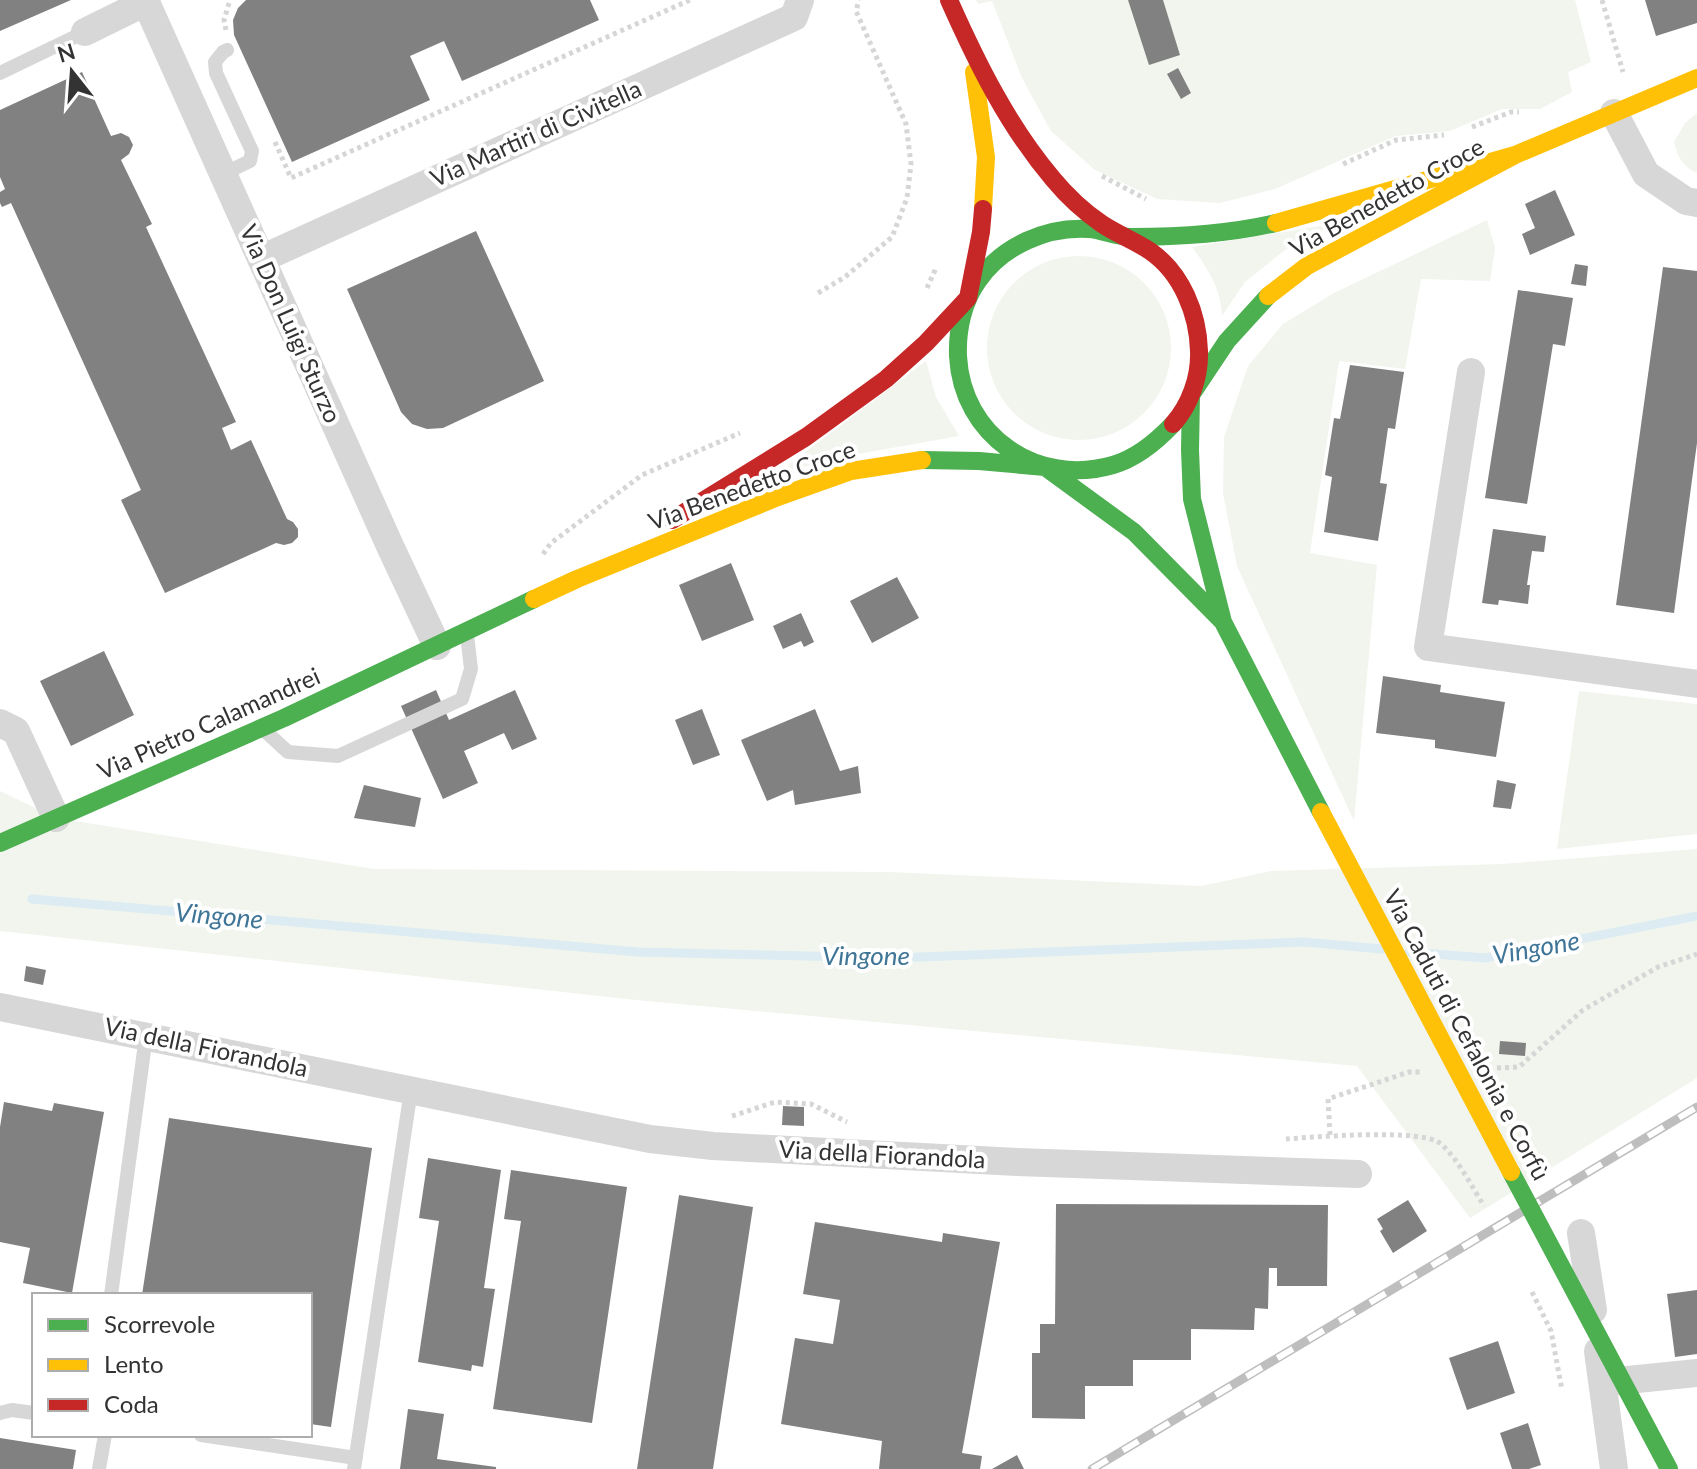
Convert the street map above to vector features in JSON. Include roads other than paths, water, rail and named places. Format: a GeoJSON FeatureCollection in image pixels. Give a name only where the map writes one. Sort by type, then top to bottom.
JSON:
{"type":"FeatureCollection","features":[{"type":"Feature","properties":{"kind":"main road"},"geometry":{"type":"LineString","coordinates":[[949,0],[972,52],[1024,144],[1072,200],[1122,236]]}},
{"type":"Feature","properties":{"kind":"main road"},"geometry":{"type":"LineString","coordinates":[[968,298],[981,232],[986,157],[972,52]]}},
{"type":"Feature","properties":{"kind":"main road","name":"Via Benedetto Croce"},"geometry":{"type":"LineString","coordinates":[[437,646],[577,579],[778,497],[851,471],[923,460],[979,461],[1080,471],[1116,466],[1148,450],[1174,426],[1227,341],[1262,301],[1307,266],[1515,155],[1697,78]]}},
{"type":"Feature","properties":{"kind":"main road","name":"Via Benedetto Croce"},"geometry":{"type":"LineString","coordinates":[[1045,467],[1016,454],[990,434],[971,408],[961,383],[956,357],[959,327],[968,298],[980,277],[1016,246],[1037,236],[1065,229],[1094,230],[1122,236],[1231,232],[1515,155]]}},
{"type":"Feature","properties":{"kind":"main road","name":"Via Benedetto Croce"},"geometry":{"type":"LineString","coordinates":[[1122,236],[1150,252],[1174,275],[1191,303],[1199,333],[1199,365],[1191,395]]}},
{"type":"Feature","properties":{"kind":"main road","name":"Via Benedetto Croce"},"geometry":{"type":"LineString","coordinates":[[577,579],[806,437],[864,396],[926,343],[968,298]]}},
{"type":"Feature","properties":{"kind":"main road","name":"Via Caduti di Cefalonia e Corfù"},"geometry":{"type":"LineString","coordinates":[[1191,395],[1192,499],[1223,622],[1669,1469]]}},
{"type":"Feature","properties":{"kind":"main road","name":"Via Caduti di Cefalonia e Corfù"},"geometry":{"type":"LineString","coordinates":[[1045,467],[1134,532],[1223,622]]}},
{"type":"Feature","properties":{"kind":"main road","name":"Via Pietro Calamandrei"},"geometry":{"type":"LineString","coordinates":[[0,843],[262,728],[437,646]]}},
{"type":"Feature","properties":{"kind":"street","name":"Via Martiri di Civitella"},"geometry":{"type":"LineString","coordinates":[[261,259],[794,17],[800,0]]}},
{"type":"Feature","properties":{"kind":"street","name":"Via Don Luigi Sturzo"},"geometry":{"type":"LineString","coordinates":[[145,1],[437,646]]}},
{"type":"Feature","properties":{"kind":"street"},"geometry":{"type":"LineString","coordinates":[[85,32],[145,1]]}},
{"type":"Feature","properties":{"kind":"street"},"geometry":{"type":"LineString","coordinates":[[1623,109],[1646,174],[1686,201],[1697,203]]}},
{"type":"Feature","properties":{"kind":"street"},"geometry":{"type":"LineString","coordinates":[[1471,372],[1428,647],[1697,684]]}},
{"type":"Feature","properties":{"kind":"street"},"geometry":{"type":"LineString","coordinates":[[0,723],[16,731],[47,822]]}},
{"type":"Feature","properties":{"kind":"street","name":"Via della Fiorandola"},"geometry":{"type":"LineString","coordinates":[[0,1007],[650,1139],[713,1146],[1017,1162],[1358,1174]]}},
{"type":"Feature","properties":{"kind":"street"},"geometry":{"type":"LineString","coordinates":[[1581,1233],[1614,1469]]}},
{"type":"Feature","properties":{"kind":"street"},"geometry":{"type":"LineString","coordinates":[[1603,1383],[1697,1373]]}},
{"type":"Feature","properties":{"kind":"lane"},"geometry":{"type":"LineString","coordinates":[[0,73],[85,32]]}},
{"type":"Feature","properties":{"kind":"lane"},"geometry":{"type":"LineString","coordinates":[[223,174],[250,161],[252,151],[216,73],[215,62],[227,43]]}},
{"type":"Feature","properties":{"kind":"lane"},"geometry":{"type":"LineString","coordinates":[[262,728],[288,752],[338,756],[424,717],[462,699],[471,669],[467,632]]}},
{"type":"Feature","properties":{"kind":"lane"},"geometry":{"type":"LineString","coordinates":[[111,1293],[146,1036]]}},
{"type":"Feature","properties":{"kind":"lane"},"geometry":{"type":"LineString","coordinates":[[212,1437],[355,1463],[411,1090]]}},
{"type":"Feature","properties":{"kind":"lane"},"geometry":{"type":"LineString","coordinates":[[0,1413],[12,1410],[32,1413]]}},
{"type":"Feature","properties":{"kind":"lane"},"geometry":{"type":"LineString","coordinates":[[99,1469],[105,1437]]}},
{"type":"Feature","properties":{"kind":"waterway","name":"Vingone"},"geometry":{"type":"LineString","coordinates":[[32,899],[638,952],[894,958],[1304,942],[1382,949]]}},
{"type":"Feature","properties":{"kind":"waterway","name":"Vingone"},"geometry":{"type":"LineString","coordinates":[[1409,952],[1485,958],[1697,916]]}},
{"type":"Feature","properties":{"kind":"railway"},"geometry":{"type":"LineString","coordinates":[[1092,1469],[1697,1107]]}}]}
